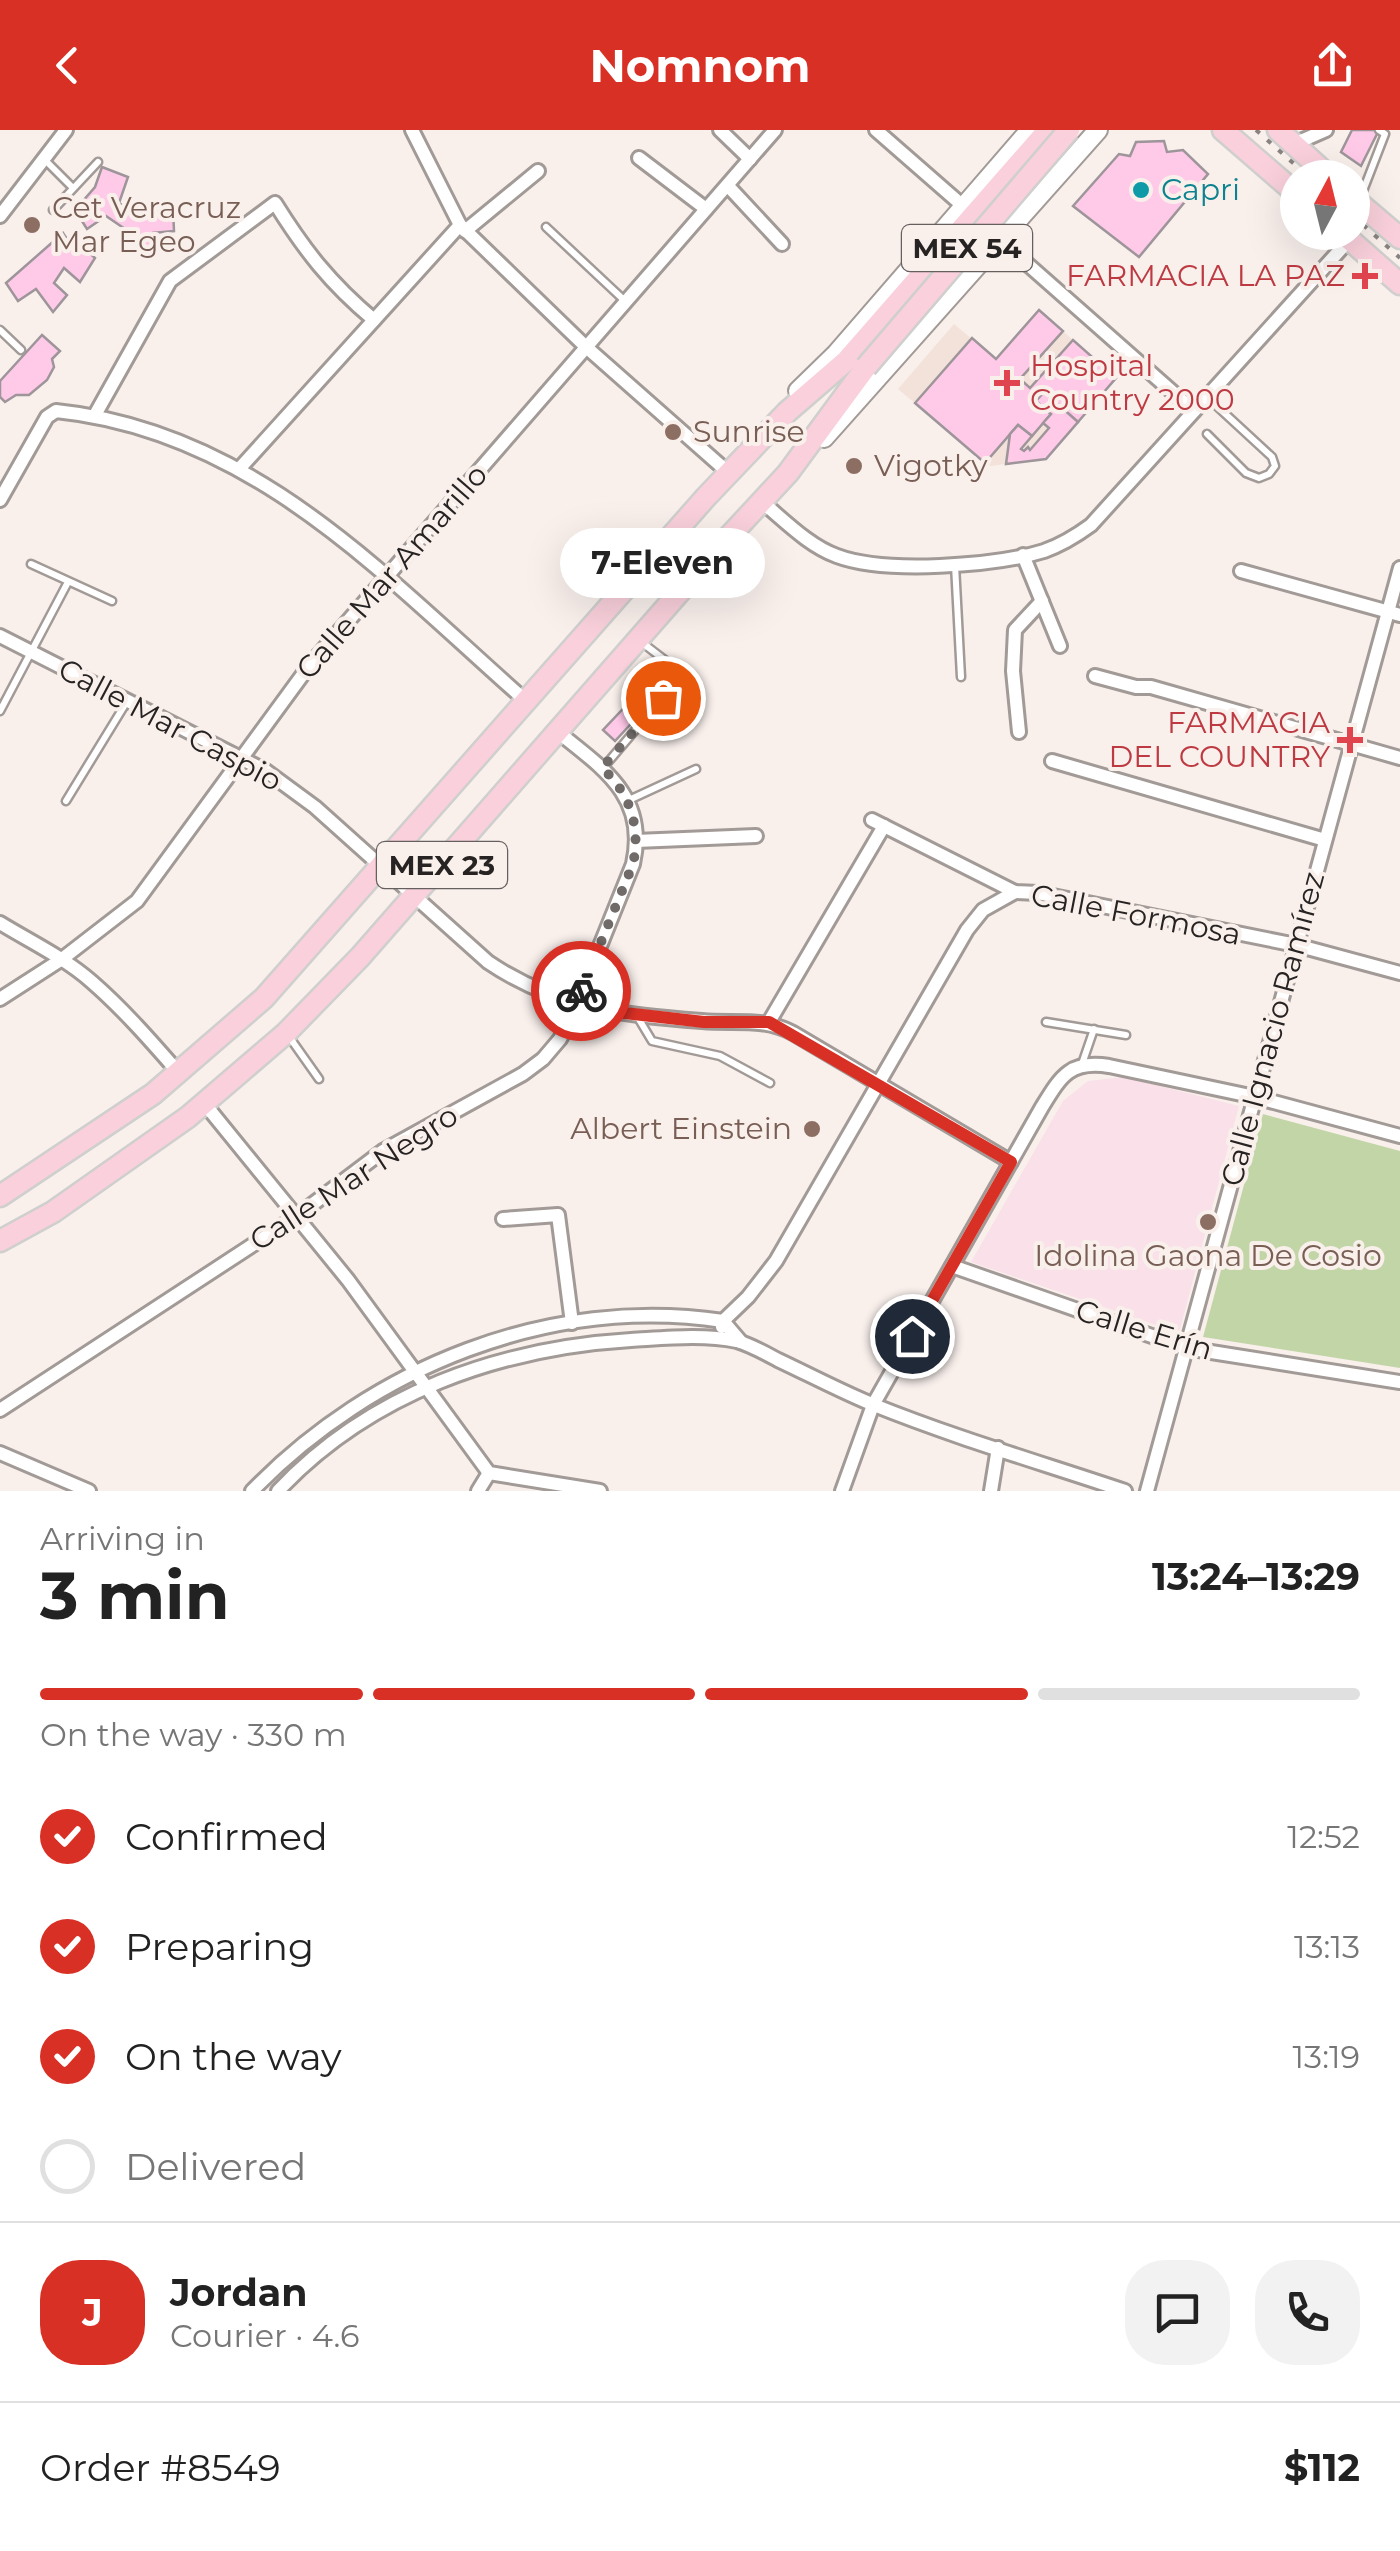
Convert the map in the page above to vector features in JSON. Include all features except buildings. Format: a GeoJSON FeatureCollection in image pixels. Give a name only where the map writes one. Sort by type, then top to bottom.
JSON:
{"type":"FeatureCollection","features":[{"type":"Feature","properties":{"kind":"main road"},"geometry":{"type":"LineString","coordinates":[[1065,164],[1070,147],[1066,130]]}},
{"type":"Feature","properties":{"kind":"main road","name":"MEX 54"},"geometry":{"type":"LineString","coordinates":[[786,412],[856,364],[1066,130]]}},
{"type":"Feature","properties":{"kind":"main road","name":"MEX 23"},"geometry":{"type":"LineString","coordinates":[[0,1244],[54,1212],[204,1104],[286,1033],[414,896],[1098,130]]}},
{"type":"Feature","properties":{"kind":"main road"},"geometry":{"type":"LineString","coordinates":[[1223,130],[1280,179]]}},
{"type":"Feature","properties":{"kind":"main road","name":"MEX 23"},"geometry":{"type":"LineString","coordinates":[[706,497],[708,484],[722,467],[836,354],[963,206],[1034,131]]}},
{"type":"Feature","properties":{"kind":"main road","name":"MEX 54"},"geometry":{"type":"LineString","coordinates":[[788,473],[856,364],[1034,131]]}},
{"type":"Feature","properties":{"kind":"main road"},"geometry":{"type":"LineString","coordinates":[[1286,137],[1311,160]]}},
{"type":"Feature","properties":{"kind":"main road"},"geometry":{"type":"LineString","coordinates":[[1370,212],[1400,238]]}},
{"type":"Feature","properties":{"kind":"main road"},"geometry":{"type":"LineString","coordinates":[[1361,250],[1400,284]]}},
{"type":"Feature","properties":{"kind":"main road","name":"MEX 23"},"geometry":{"type":"LineString","coordinates":[[0,1196],[152,1094],[264,998],[706,497],[786,412]]}},
{"type":"Feature","properties":{"kind":"street"},"geometry":{"type":"LineString","coordinates":[[0,216],[66,130]]}},
{"type":"Feature","properties":{"kind":"street"},"geometry":{"type":"LineString","coordinates":[[412,130],[463,228],[586,346],[722,467]]}},
{"type":"Feature","properties":{"kind":"street"},"geometry":{"type":"LineString","coordinates":[[720,130],[750,158]]}},
{"type":"Feature","properties":{"kind":"street","name":"Calle Mar Amarillo"},"geometry":{"type":"LineString","coordinates":[[0,998],[62,959],[137,901],[309,666],[775,130]]}},
{"type":"Feature","properties":{"kind":"street"},"geometry":{"type":"LineString","coordinates":[[876,130],[963,206]]}},
{"type":"Feature","properties":{"kind":"street"},"geometry":{"type":"LineString","coordinates":[[1286,137],[1326,130]]}},
{"type":"Feature","properties":{"kind":"street"},"geometry":{"type":"LineString","coordinates":[[639,158],[706,209]]}},
{"type":"Feature","properties":{"kind":"street"},"geometry":{"type":"LineString","coordinates":[[240,468],[463,228],[538,171]]}},
{"type":"Feature","properties":{"kind":"street"},"geometry":{"type":"LineString","coordinates":[[728,186],[782,244]]}},
{"type":"Feature","properties":{"kind":"street"},"geometry":{"type":"LineString","coordinates":[[95,415],[170,281],[275,202],[307,255],[374,320]]}},
{"type":"Feature","properties":{"kind":"street"},"geometry":{"type":"LineString","coordinates":[[999,239],[1194,411]]}},
{"type":"Feature","properties":{"kind":"street"},"geometry":{"type":"LineString","coordinates":[[762,502],[800,534],[837,556],[886,566],[955,564],[1023,555],[1067,542],[1090,525],[1207,397],[1333,250]]}},
{"type":"Feature","properties":{"kind":"street"},"geometry":{"type":"LineString","coordinates":[[0,500],[47,417],[56,410],[95,415],[170,438],[240,468],[299,506],[526,701]]}},
{"type":"Feature","properties":{"kind":"street"},"geometry":{"type":"LineString","coordinates":[[1023,555],[1060,646]]}},
{"type":"Feature","properties":{"kind":"street","name":"Calle Ignacio Ramírez"},"geometry":{"type":"LineString","coordinates":[[1146,1491],[1352,744],[1394,614],[1400,568]]}},
{"type":"Feature","properties":{"kind":"street"},"geometry":{"type":"LineString","coordinates":[[1241,571],[1394,614]]}},
{"type":"Feature","properties":{"kind":"street"},"geometry":{"type":"LineString","coordinates":[[1019,732],[1013,671],[1014,630],[1042,600]]}},
{"type":"Feature","properties":{"kind":"street","name":"Calle Mar Caspio"},"geometry":{"type":"LineString","coordinates":[[0,636],[266,771],[314,807],[488,962],[520,984],[576,1004],[637,1014],[704,1022],[769,1022]]}},
{"type":"Feature","properties":{"kind":"street"},"geometry":{"type":"LineString","coordinates":[[1094,676],[1136,688],[1152,687],[1400,758]]}},
{"type":"Feature","properties":{"kind":"street","name":"Calle Mar Negro"},"geometry":{"type":"LineString","coordinates":[[0,1410],[298,1216],[383,1152],[523,1074],[560,1039],[633,864],[636,841],[628,801],[619,783],[558,732]]}},
{"type":"Feature","properties":{"kind":"street"},"geometry":{"type":"LineString","coordinates":[[1052,761],[1325,840]]}},
{"type":"Feature","properties":{"kind":"street","name":"Calle Formosa"},"geometry":{"type":"LineString","coordinates":[[769,1022],[878,823],[1015,892],[1038,893],[1296,945],[1400,973]]}},
{"type":"Feature","properties":{"kind":"street"},"geometry":{"type":"LineString","coordinates":[[636,841],[756,836]]}},
{"type":"Feature","properties":{"kind":"street"},"geometry":{"type":"LineString","coordinates":[[719,1339],[723,1321],[776,1261],[967,930],[983,910],[1015,892]]}},
{"type":"Feature","properties":{"kind":"street"},"geometry":{"type":"LineString","coordinates":[[0,924],[62,959],[91,981],[144,1032],[178,1072]]}},
{"type":"Feature","properties":{"kind":"street"},"geometry":{"type":"LineString","coordinates":[[769,1022],[1011,1162]]}},
{"type":"Feature","properties":{"kind":"street"},"geometry":{"type":"LineString","coordinates":[[842,1491],[873,1405],[1054,1087],[1069,1070],[1090,1063],[1110,1066],[1400,1136]]}},
{"type":"Feature","properties":{"kind":"street"},"geometry":{"type":"LineString","coordinates":[[204,1104],[298,1216],[489,1473],[600,1491]]}},
{"type":"Feature","properties":{"kind":"street"},"geometry":{"type":"LineString","coordinates":[[503,1219],[558,1215],[572,1323]]}},
{"type":"Feature","properties":{"kind":"street","name":"Calle Erín"},"geometry":{"type":"LineString","coordinates":[[952,1266],[1186,1348],[1400,1382]]}},
{"type":"Feature","properties":{"kind":"street"},"geometry":{"type":"LineString","coordinates":[[252,1491],[320,1428],[415,1370],[470,1348],[572,1323],[665,1316],[723,1321],[741,1342]]}},
{"type":"Feature","properties":{"kind":"street"},"geometry":{"type":"LineString","coordinates":[[278,1491],[347,1434],[426,1386],[464,1370],[581,1343],[719,1339],[741,1342],[873,1405],[1126,1491]]}},
{"type":"Feature","properties":{"kind":"street"},"geometry":{"type":"LineString","coordinates":[[991,1491],[998,1448]]}},
{"type":"Feature","properties":{"kind":"street"},"geometry":{"type":"LineString","coordinates":[[1,1456],[89,1491]]}},
{"type":"Feature","properties":{"kind":"street"},"geometry":{"type":"LineString","coordinates":[[478,1491],[489,1473]]}},
{"type":"Feature","properties":{"kind":"lane"},"geometry":{"type":"LineString","coordinates":[[1370,167],[1384,134],[1379,130]]}},
{"type":"Feature","properties":{"kind":"lane"},"geometry":{"type":"LineString","coordinates":[[44,159],[73,188]]}},
{"type":"Feature","properties":{"kind":"lane"},"geometry":{"type":"LineString","coordinates":[[53,210],[98,162]]}},
{"type":"Feature","properties":{"kind":"lane"},"geometry":{"type":"LineString","coordinates":[[546,227],[626,302]]}},
{"type":"Feature","properties":{"kind":"lane"},"geometry":{"type":"LineString","coordinates":[[0,330],[21,350]]}},
{"type":"Feature","properties":{"kind":"lane"},"geometry":{"type":"LineString","coordinates":[[1207,397],[1272,456],[1275,466],[1259,478],[1246,472],[1207,434]]}},
{"type":"Feature","properties":{"kind":"lane"},"geometry":{"type":"LineString","coordinates":[[31,564],[112,601]]}},
{"type":"Feature","properties":{"kind":"lane"},"geometry":{"type":"LineString","coordinates":[[955,564],[960,677]]}},
{"type":"Feature","properties":{"kind":"lane"},"geometry":{"type":"LineString","coordinates":[[0,711],[68,582]]}},
{"type":"Feature","properties":{"kind":"lane"},"geometry":{"type":"LineString","coordinates":[[602,768],[683,674],[639,640]]}},
{"type":"Feature","properties":{"kind":"lane"},"geometry":{"type":"LineString","coordinates":[[66,800],[127,702]]}},
{"type":"Feature","properties":{"kind":"lane"},"geometry":{"type":"LineString","coordinates":[[628,801],[696,769]]}},
{"type":"Feature","properties":{"kind":"lane"},"geometry":{"type":"LineString","coordinates":[[637,1014],[652,1041],[720,1056],[770,1083]]}},
{"type":"Feature","properties":{"kind":"lane"},"geometry":{"type":"LineString","coordinates":[[1046,1022],[1126,1035]]}},
{"type":"Feature","properties":{"kind":"lane"},"geometry":{"type":"LineString","coordinates":[[1082,1065],[1094,1029]]}},
{"type":"Feature","properties":{"kind":"lane"},"geometry":{"type":"LineString","coordinates":[[286,1033],[319,1080]]}},
{"type":"Feature","properties":{"kind":"shaded area","name":"Hospital Country 2000"},"geometry":{"type":"Polygon","coordinates":[[[1039,310],[1116,378],[1046,459],[990,466],[898,389],[954,324],[996,359],[1039,310]]]}},
{"type":"Feature","properties":{"kind":"shaded area"},"geometry":{"type":"Polygon","coordinates":[[[1124,1077],[1239,1106],[1179,1333],[971,1262],[1063,1101],[1088,1081],[1124,1077]]]}},
{"type":"Feature","properties":{"kind":"green space"},"geometry":{"type":"Polygon","coordinates":[[[1263,1114],[1400,1151],[1400,1368],[1203,1337],[1263,1114]]]}},
{"type":"Feature","properties":{"kind":"railway"},"geometry":{"type":"LineString","coordinates":[[1256,130],[1290,160]]}},
{"type":"Feature","properties":{"kind":"railway"},"geometry":{"type":"LineString","coordinates":[[1370,231],[1400,258]]}},
{"type":"Feature","properties":{"kind":"way so far"},"geometry":{"type":"LineString","coordinates":[[581,991],[637,847],[628,801],[619,783],[602,768],[663,698]]}},
{"type":"Feature","properties":{"kind":"place","name":"Capri"},"geometry":{"type":"Point","coordinates":[1141,190]}},
{"type":"Feature","properties":{"kind":"place","name":"Cet Veracruz Mar Egeo"},"geometry":{"type":"Point","coordinates":[32,225]}},
{"type":"Feature","properties":{"kind":"place","name":"FARMACIA LA PAZ"},"geometry":{"type":"Point","coordinates":[1365,276]}},
{"type":"Feature","properties":{"kind":"place","name":"Hospital Country 2000"},"geometry":{"type":"Point","coordinates":[1007,383]}},
{"type":"Feature","properties":{"kind":"place","name":"Sunrise"},"geometry":{"type":"Point","coordinates":[673,432]}},
{"type":"Feature","properties":{"kind":"place","name":"Vigotky"},"geometry":{"type":"Point","coordinates":[854,466]}},
{"type":"Feature","properties":{"kind":"place","name":"7-Eleven"},"geometry":{"type":"Point","coordinates":[663,698]}},
{"type":"Feature","properties":{"kind":"place","name":"FARMACIA DEL COUNTRY"},"geometry":{"type":"Point","coordinates":[1350,740]}},
{"type":"Feature","properties":{"kind":"place","name":"Albert Einstein"},"geometry":{"type":"Point","coordinates":[812,1129]}},
{"type":"Feature","properties":{"kind":"place","name":"Idolina Gaona De Cosio"},"geometry":{"type":"Point","coordinates":[1208,1222]}},
{"type":"Feature","properties":{"kind":"route"},"geometry":{"type":"LineString","coordinates":[[581,991],[576,1004],[607,1011],[704,1022],[769,1022],[1011,1162],[912,1336]]}}]}
